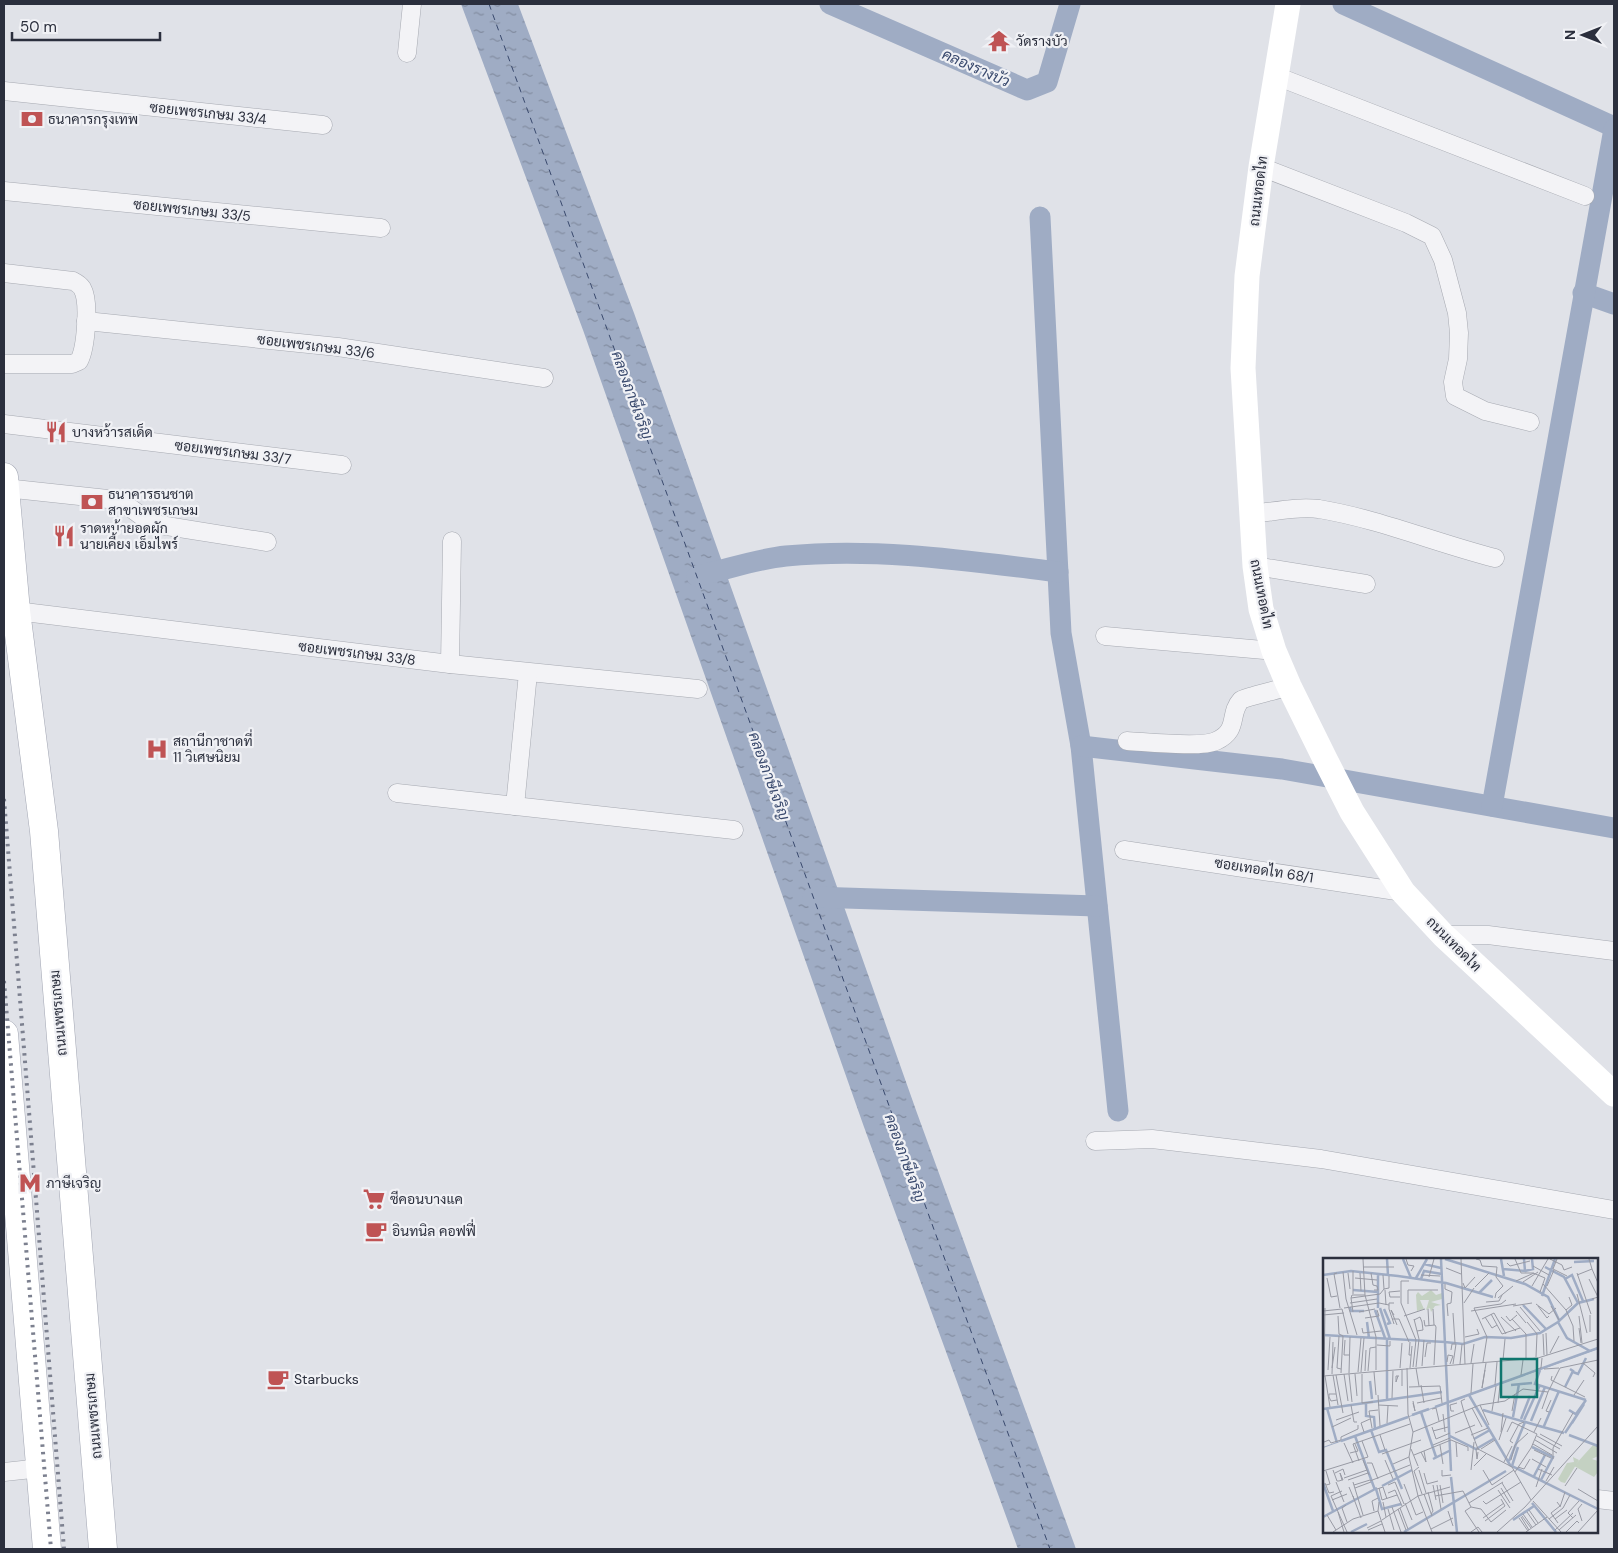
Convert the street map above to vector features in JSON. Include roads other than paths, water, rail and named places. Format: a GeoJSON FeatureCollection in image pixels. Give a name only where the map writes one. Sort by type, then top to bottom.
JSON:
{"type":"FeatureCollection","features":[{"type":"Feature","properties":{"kind":"main road","name":"ถนนเทอดไท"},"geometry":{"type":"LineString","coordinates":[[1288,4],[1261,167],[1247,276],[1243,368],[1251,514],[1261,609],[1274,651],[1289,686],[1352,812],[1403,892],[1443,935],[1614,1094]]}},
{"type":"Feature","properties":{"kind":"main road","name":"ถนนเพชรเกษม"},"geometry":{"type":"LineString","coordinates":[[4,483],[16,611],[44,831],[104,1549]]}},
{"type":"Feature","properties":{"kind":"main road"},"geometry":{"type":"LineString","coordinates":[[4,1034],[47,1549]]}},
{"type":"Feature","properties":{"kind":"street"},"geometry":{"type":"LineString","coordinates":[[407,53],[412,4]]}},
{"type":"Feature","properties":{"kind":"street"},"geometry":{"type":"LineString","coordinates":[[1276,76],[1585,196]]}},
{"type":"Feature","properties":{"kind":"street","name":"ซอยเพชรเกษม 33/4"},"geometry":{"type":"LineString","coordinates":[[4,91],[323,125]]}},
{"type":"Feature","properties":{"kind":"street"},"geometry":{"type":"LineString","coordinates":[[1261,167],[1406,222],[1432,236],[1444,260],[1456,313],[1458,350],[1453,382],[1455,396],[1485,410],[1530,422]]}},
{"type":"Feature","properties":{"kind":"street","name":"ซอยเพชรเกษม 33/5"},"geometry":{"type":"LineString","coordinates":[[4,191],[381,228]]}},
{"type":"Feature","properties":{"kind":"street"},"geometry":{"type":"LineString","coordinates":[[4,273],[73,281],[82,286],[86,320],[84,352],[79,361],[72,364],[4,364]]}},
{"type":"Feature","properties":{"kind":"street","name":"ซอยเพชรเกษม 33/6"},"geometry":{"type":"LineString","coordinates":[[86,320],[338,347],[544,378]]}},
{"type":"Feature","properties":{"kind":"street","name":"ซอยเพชรเกษม 33/7"},"geometry":{"type":"LineString","coordinates":[[4,424],[342,465]]}},
{"type":"Feature","properties":{"kind":"street"},"geometry":{"type":"LineString","coordinates":[[4,483],[117,500],[154,524],[267,542]]}},
{"type":"Feature","properties":{"kind":"street"},"geometry":{"type":"LineString","coordinates":[[1251,514],[1301,508],[1318,509],[1408,532],[1450,547],[1495,558]]}},
{"type":"Feature","properties":{"kind":"street"},"geometry":{"type":"LineString","coordinates":[[450,664],[452,541]]}},
{"type":"Feature","properties":{"kind":"street"},"geometry":{"type":"LineString","coordinates":[[1255,566],[1366,584]]}},
{"type":"Feature","properties":{"kind":"street","name":"ซอยเพชรเกษม 33/8"},"geometry":{"type":"LineString","coordinates":[[16,611],[528,673],[698,689]]}},
{"type":"Feature","properties":{"kind":"street"},"geometry":{"type":"LineString","coordinates":[[1105,636],[1274,651]]}},
{"type":"Feature","properties":{"kind":"street"},"geometry":{"type":"LineString","coordinates":[[515,806],[528,673]]}},
{"type":"Feature","properties":{"kind":"street"},"geometry":{"type":"LineString","coordinates":[[1127,741],[1202,744],[1214,742],[1232,728],[1240,701],[1246,696],[1267,694],[1289,686]]}},
{"type":"Feature","properties":{"kind":"street"},"geometry":{"type":"LineString","coordinates":[[397,793],[734,830]]}},
{"type":"Feature","properties":{"kind":"street","name":"ซอยเทอดไท 68/1"},"geometry":{"type":"LineString","coordinates":[[1124,850],[1403,892]]}},
{"type":"Feature","properties":{"kind":"street"},"geometry":{"type":"LineString","coordinates":[[1443,935],[1488,935],[1614,951]]}},
{"type":"Feature","properties":{"kind":"street"},"geometry":{"type":"LineString","coordinates":[[1095,1140],[1152,1139],[1321,1159],[1614,1210]]}},
{"type":"Feature","properties":{"kind":"street"},"geometry":{"type":"LineString","coordinates":[[4,1472],[40,1468]]}},
{"type":"Feature","properties":{"kind":"street"},"geometry":{"type":"LineString","coordinates":[[1598,1499],[1614,1501]]}},
{"type":"Feature","properties":{"kind":"water","name":"คลองภาษีเจริญ"},"geometry":{"type":"Polygon","coordinates":[[[461,4],[518,4],[634,313],[917,1113],[1076,1549],[1018,1549],[864,1127],[583,330],[461,4]]]}},
{"type":"Feature","properties":{"kind":"waterway","name":"คลองรางบัว"},"geometry":{"type":"LineString","coordinates":[[830,4],[1027,90],[1047,82],[1070,4]]}},
{"type":"Feature","properties":{"kind":"waterway"},"geometry":{"type":"LineString","coordinates":[[1343,4],[1614,127]]}},
{"type":"Feature","properties":{"kind":"waterway"},"geometry":{"type":"LineString","coordinates":[[1492,806],[1614,129]]}},
{"type":"Feature","properties":{"kind":"waterway"},"geometry":{"type":"LineString","coordinates":[[1040,217],[1061,633],[1081,746],[1118,1111]]}},
{"type":"Feature","properties":{"kind":"waterway"},"geometry":{"type":"LineString","coordinates":[[1583,293],[1614,304]]}},
{"type":"Feature","properties":{"kind":"waterway"},"geometry":{"type":"LineString","coordinates":[[697,576],[775,557],[854,553],[922,556],[1058,572]]}},
{"type":"Feature","properties":{"kind":"waterway"},"geometry":{"type":"LineString","coordinates":[[1081,746],[1282,769],[1614,828]]}},
{"type":"Feature","properties":{"kind":"waterway"},"geometry":{"type":"LineString","coordinates":[[813,897],[1097,906]]}},
{"type":"Feature","properties":{"kind":"railway"},"geometry":{"type":"LineString","coordinates":[[4,799],[64,1549]]}},
{"type":"Feature","properties":{"kind":"railway"},"geometry":{"type":"LineString","coordinates":[[4,981],[51,1549]]}},
{"type":"Feature","properties":{"kind":"place","name":"วัดรางบัว"},"geometry":{"type":"Point","coordinates":[999,41]}},
{"type":"Feature","properties":{"kind":"place","name":"ธนาคารกรุงเทพ"},"geometry":{"type":"Point","coordinates":[32,119]}},
{"type":"Feature","properties":{"kind":"place","name":"บางหว้ารสเด็ด"},"geometry":{"type":"Point","coordinates":[56,432]}},
{"type":"Feature","properties":{"kind":"place","name":"ธนาคารธนชาต สาขาเพชรเกษม"},"geometry":{"type":"Point","coordinates":[92,502]}},
{"type":"Feature","properties":{"kind":"place","name":"ราดหน้ายอดผัก นายเคี้ยง เอ็มไพร์"},"geometry":{"type":"Point","coordinates":[64,536]}},
{"type":"Feature","properties":{"kind":"place","name":"สถานีกาชาดที่ 11 วิเศษนิยม"},"geometry":{"type":"Point","coordinates":[157,749]}},
{"type":"Feature","properties":{"kind":"place","name":"ภาษีเจริญ"},"geometry":{"type":"Point","coordinates":[30,1183]}},
{"type":"Feature","properties":{"kind":"place","name":"ซีคอนบางแค"},"geometry":{"type":"Point","coordinates":[374,1199]}},
{"type":"Feature","properties":{"kind":"place","name":"อินทนิล คอฟฟี่"},"geometry":{"type":"Point","coordinates":[376,1231]}},
{"type":"Feature","properties":{"kind":"place","name":"Starbucks"},"geometry":{"type":"Point","coordinates":[278,1379]}}]}
